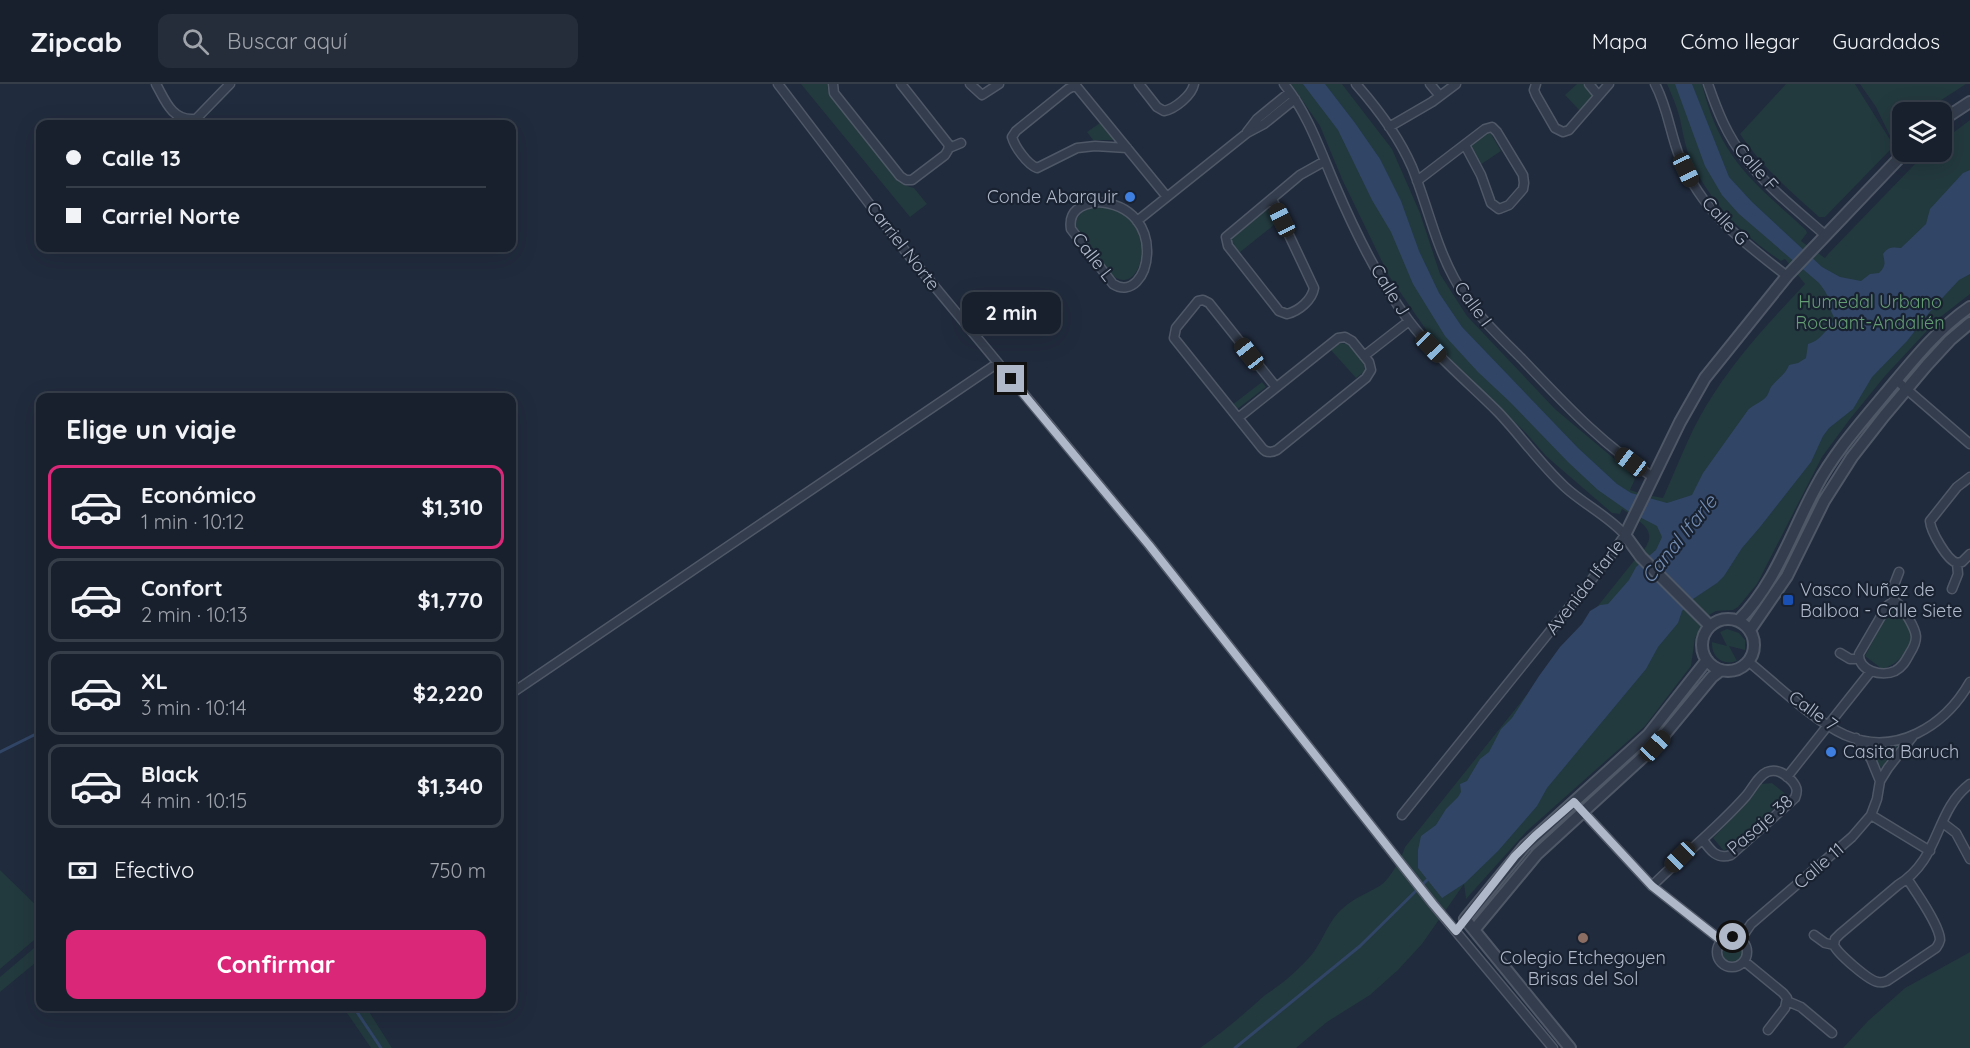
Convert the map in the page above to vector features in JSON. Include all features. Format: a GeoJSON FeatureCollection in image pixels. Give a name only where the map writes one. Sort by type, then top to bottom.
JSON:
{"type":"FeatureCollection","features":[{"type":"Feature","properties":{"kind":"street"},"geometry":{"type":"LineString","coordinates":[[156,84],[171,110],[187,120]]}},
{"type":"Feature","properties":{"kind":"street"},"geometry":{"type":"LineString","coordinates":[[195,120],[230,84]]}},
{"type":"Feature","properties":{"kind":"street","name":"Carriel Norte"},"geometry":{"type":"LineString","coordinates":[[778,84],[906,252],[1149,545],[1433,904],[1553,1048]]}},
{"type":"Feature","properties":{"kind":"street"},"geometry":{"type":"LineString","coordinates":[[833,84],[834,93],[903,178],[912,180],[917,178],[945,155],[949,148],[961,143]]}},
{"type":"Feature","properties":{"kind":"street"},"geometry":{"type":"LineString","coordinates":[[901,84],[946,140],[949,148]]}},
{"type":"Feature","properties":{"kind":"street"},"geometry":{"type":"LineString","coordinates":[[970,84],[982,95],[999,84]]}},
{"type":"Feature","properties":{"kind":"street"},"geometry":{"type":"LineString","coordinates":[[1139,84],[1157,107],[1164,111],[1169,110],[1190,94],[1194,84]]}},
{"type":"Feature","properties":{"kind":"street","name":"Calle J"},"geometry":{"type":"LineString","coordinates":[[1284,84],[1293,95],[1311,128],[1366,250],[1409,321],[1446,362],[1507,422],[1557,479],[1625,535]]}},
{"type":"Feature","properties":{"kind":"street","name":"Calle I"},"geometry":{"type":"LineString","coordinates":[[1356,84],[1389,127],[1404,152],[1417,181],[1446,262],[1473,308],[1587,427],[1653,477]]}},
{"type":"Feature","properties":{"kind":"street"},"geometry":{"type":"LineString","coordinates":[[1431,84],[1440,96]]}},
{"type":"Feature","properties":{"kind":"street"},"geometry":{"type":"LineString","coordinates":[[1389,127],[1456,84]]}},
{"type":"Feature","properties":{"kind":"street"},"geometry":{"type":"LineString","coordinates":[[1536,84],[1534,90],[1536,96],[1555,128],[1560,132],[1569,130],[1609,84]]}},
{"type":"Feature","properties":{"kind":"street"},"geometry":{"type":"LineString","coordinates":[[1589,84],[1598,95]]}},
{"type":"Feature","properties":{"kind":"street","name":"Calle G"},"geometry":{"type":"LineString","coordinates":[[1655,84],[1667,110],[1680,158],[1691,182],[1703,200],[1727,229],[1790,273]]}},
{"type":"Feature","properties":{"kind":"street","name":"Calle F"},"geometry":{"type":"LineString","coordinates":[[1708,84],[1720,118],[1744,158],[1825,235]]}},
{"type":"Feature","properties":{"kind":"street"},"geometry":{"type":"LineString","coordinates":[[1127,148],[1095,146],[1077,148],[1037,168],[1030,164],[1012,137],[1016,131],[1068,89],[1079,88],[1167,197]]}},
{"type":"Feature","properties":{"kind":"street"},"geometry":{"type":"LineString","coordinates":[[1137,221],[1247,133],[1257,118],[1293,95]]}},
{"type":"Feature","properties":{"kind":"street"},"geometry":{"type":"LineString","coordinates":[[1952,114],[1970,102]]}},
{"type":"Feature","properties":{"kind":"street"},"geometry":{"type":"LineString","coordinates":[[1417,181],[1487,128],[1492,127],[1496,130],[1524,179],[1523,189],[1506,208],[1499,209],[1491,203],[1481,175],[1465,145]]}},
{"type":"Feature","properties":{"kind":"street"},"geometry":{"type":"LineString","coordinates":[[1272,199],[1314,288],[1310,298],[1287,314],[1279,310],[1228,246],[1226,240],[1230,233],[1300,175],[1325,161]]}},
{"type":"Feature","properties":{"kind":"street","name":"Avenida Ifarle"},"geometry":{"type":"LineString","coordinates":[[1402,815],[1610,558],[1625,535],[1687,408],[1705,378],[1790,273],[1895,162]]}},
{"type":"Feature","properties":{"kind":"street","name":"Calle L"},"geometry":{"type":"LineString","coordinates":[[1097,202],[1117,207],[1137,221],[1147,243],[1145,266],[1135,282],[1128,287],[1119,287],[1110,281],[1072,232],[1070,218],[1083,205],[1097,202]]}},
{"type":"Feature","properties":{"kind":"street"},"geometry":{"type":"LineString","coordinates":[[1238,418],[1338,338],[1349,338],[1370,365],[1368,375],[1274,452],[1264,450],[1238,418],[1174,338],[1176,328],[1198,301],[1203,300],[1209,303],[1276,387]]}},
{"type":"Feature","properties":{"kind":"street"},"geometry":{"type":"LineString","coordinates":[[1738,621],[1757,599],[1774,573],[1811,496],[1830,465],[1896,380],[1939,332],[1970,306]]}},
{"type":"Feature","properties":{"kind":"street"},"geometry":{"type":"LineString","coordinates":[[1364,356],[1409,321]]}},
{"type":"Feature","properties":{"kind":"street"},"geometry":{"type":"LineString","coordinates":[[1750,630],[1787,576],[1824,501],[1841,473],[1906,389],[1944,346],[1970,323]]}},
{"type":"Feature","properties":{"kind":"street"},"geometry":{"type":"LineString","coordinates":[[516,690],[998,363]]}},
{"type":"Feature","properties":{"kind":"street"},"geometry":{"type":"LineString","coordinates":[[1896,380],[1970,444]]}},
{"type":"Feature","properties":{"kind":"street"},"geometry":{"type":"LineString","coordinates":[[1970,477],[1957,487],[1930,521],[1932,530],[1950,560],[1957,563],[1962,562],[1970,554]]}},
{"type":"Feature","properties":{"kind":"street"},"geometry":{"type":"LineString","coordinates":[[1625,535],[1641,557],[1710,626]]}},
{"type":"Feature","properties":{"kind":"street"},"geometry":{"type":"LineString","coordinates":[[1952,589],[1958,574],[1957,563]]}},
{"type":"Feature","properties":{"kind":"street"},"geometry":{"type":"LineString","coordinates":[[1894,602],[1893,585],[1899,572]]}},
{"type":"Feature","properties":{"kind":"street"},"geometry":{"type":"LineString","coordinates":[[1858,659],[1887,606],[1894,602]]}},
{"type":"Feature","properties":{"kind":"street"},"geometry":{"type":"LineString","coordinates":[[1858,659],[1871,671],[1885,674],[1899,669],[1905,662],[1917,642],[1915,630],[1901,606],[1894,602]]}},
{"type":"Feature","properties":{"kind":"street"},"geometry":{"type":"LineString","coordinates":[[1725,619],[1738,621],[1750,630],[1755,646],[1753,654],[1749,662],[1736,670],[1721,670],[1707,660],[1702,642],[1710,626],[1717,621],[1725,619]]}},
{"type":"Feature","properties":{"kind":"street"},"geometry":{"type":"LineString","coordinates":[[1840,653],[1850,659],[1858,659]]}},
{"type":"Feature","properties":{"kind":"street"},"geometry":{"type":"LineString","coordinates":[[1456,931],[1525,846],[1656,727],[1707,660]]}},
{"type":"Feature","properties":{"kind":"street","name":"Calle 7"},"geometry":{"type":"LineString","coordinates":[[1749,662],[1837,730],[1856,738],[1885,741],[1912,735],[1934,724],[1957,702],[1970,682]]}},
{"type":"Feature","properties":{"kind":"street"},"geometry":{"type":"LineString","coordinates":[[1474,930],[1528,863],[1655,746],[1705,685],[1721,670]]}},
{"type":"Feature","properties":{"kind":"street"},"geometry":{"type":"LineString","coordinates":[[1787,777],[1871,671]]}},
{"type":"Feature","properties":{"kind":"street","name":"Calle 11"},"geometry":{"type":"LineString","coordinates":[[1740,940],[1751,924],[1859,831],[1871,815],[1880,781],[1895,756],[1912,735]]}},
{"type":"Feature","properties":{"kind":"street"},"geometry":{"type":"LineString","coordinates":[[1856,738],[1871,759],[1880,781]]}},
{"type":"Feature","properties":{"kind":"street","name":"Pasaje 38"},"geometry":{"type":"LineString","coordinates":[[1652,886],[1737,806],[1764,774],[1777,771],[1787,777],[1796,788],[1795,798],[1731,855],[1718,856],[1703,840]]}},
{"type":"Feature","properties":{"kind":"street"},"geometry":{"type":"LineString","coordinates":[[1908,880],[1939,934],[1940,940],[1936,948],[1887,981],[1880,983],[1872,980],[1838,952],[1834,945],[1835,939],[1898,885],[1908,880],[1930,851],[1953,801],[1970,784]]}},
{"type":"Feature","properties":{"kind":"street"},"geometry":{"type":"LineString","coordinates":[[1574,802],[1652,886],[1722,941]]}},
{"type":"Feature","properties":{"kind":"street"},"geometry":{"type":"LineString","coordinates":[[1871,815],[1930,851]]}},
{"type":"Feature","properties":{"kind":"street"},"geometry":{"type":"LineString","coordinates":[[1943,823],[1956,833],[1970,859]]}},
{"type":"Feature","properties":{"kind":"street"},"geometry":{"type":"LineString","coordinates":[[1465,919],[1570,1048]]}},
{"type":"Feature","properties":{"kind":"street"},"geometry":{"type":"LineString","coordinates":[[1814,935],[1824,943],[1834,945]]}},
{"type":"Feature","properties":{"kind":"street"},"geometry":{"type":"LineString","coordinates":[[1733,937],[1740,940],[1747,950],[1744,961],[1732,967],[1720,962],[1717,953],[1722,941],[1733,937]]}},
{"type":"Feature","properties":{"kind":"street"},"geometry":{"type":"LineString","coordinates":[[1744,961],[1783,993],[1787,1001],[1801,1007],[1832,1033]]}},
{"type":"Feature","properties":{"kind":"street"},"geometry":{"type":"LineString","coordinates":[[1768,1030],[1785,1008],[1787,1001]]}},
{"type":"Feature","properties":{"kind":"green space"},"geometry":{"type":"Polygon","coordinates":[[[801,84],[827,84],[895,178],[904,185],[914,188],[927,204],[910,217],[801,84]]]}},
{"type":"Feature","properties":{"kind":"green space","name":"Humedal Urbano Rocuant-Andalién"},"geometry":{"type":"Polygon","coordinates":[[[1291,84],[1342,84],[1392,149],[1420,213],[1440,274],[1467,316],[1555,409],[1624,467],[1635,479],[1630,490],[1642,494],[1663,498],[1694,428],[1717,389],[1752,342],[1805,284],[1785,259],[1781,261],[1752,239],[1714,199],[1694,167],[1687,150],[1679,115],[1667,84],[1702,84],[1709,110],[1729,150],[1754,182],[1806,230],[1807,233],[1801,241],[1825,258],[1917,162],[1952,162],[1952,134],[1970,120],[1970,294],[1938,319],[1885,376],[1850,419],[1822,457],[1757,584],[1738,607],[1733,610],[1716,611],[1709,615],[1695,638],[1691,666],[1645,726],[1527,831],[1466,899],[1464,884],[1422,944],[1398,970],[1370,995],[1327,1022],[1296,1048],[1200,1048],[1299,968],[1316,949],[1332,921],[1346,905],[1381,885],[1388,878],[1405,847],[1642,552],[1649,538],[1648,532],[1639,521],[1622,509],[1620,514],[1612,513],[1546,456],[1525,432],[1462,372],[1431,337],[1389,276],[1342,179],[1320,126],[1291,84]]]}},
{"type":"Feature","properties":{"kind":"green space"},"geometry":{"type":"Polygon","coordinates":[[[1577,84],[1583,84],[1593,97],[1581,112],[1565,95],[1577,84]]]}},
{"type":"Feature","properties":{"kind":"green space"},"geometry":{"type":"Polygon","coordinates":[[[1786,84],[1855,84],[1892,143],[1892,148],[1825,217],[1819,217],[1777,178],[1740,134],[1786,84]]]}},
{"type":"Feature","properties":{"kind":"green space"},"geometry":{"type":"Polygon","coordinates":[[[1860,84],[1966,84],[1938,102],[1892,102],[1892,140],[1876,107],[1860,84]]]}},
{"type":"Feature","properties":{"kind":"green space"},"geometry":{"type":"Polygon","coordinates":[[[1100,123],[1114,140],[1093,140],[1087,132],[1100,123]]]}},
{"type":"Feature","properties":{"kind":"green space"},"geometry":{"type":"Polygon","coordinates":[[[1485,133],[1491,134],[1501,151],[1480,165],[1470,145],[1485,133]]]}},
{"type":"Feature","properties":{"kind":"green space"},"geometry":{"type":"Polygon","coordinates":[[[1098,207],[1118,212],[1132,222],[1139,236],[1142,252],[1139,266],[1133,276],[1124,280],[1113,276],[1077,231],[1078,217],[1088,209],[1098,207]]]}},
{"type":"Feature","properties":{"kind":"green space"},"geometry":{"type":"Polygon","coordinates":[[[1268,209],[1275,224],[1239,253],[1230,240],[1268,209]]]}},
{"type":"Feature","properties":{"kind":"green space"},"geometry":{"type":"Polygon","coordinates":[[[1340,343],[1347,344],[1364,363],[1365,371],[1356,378],[1330,349],[1340,343]]]}},
{"type":"Feature","properties":{"kind":"green space"},"geometry":{"type":"Polygon","coordinates":[[[1262,382],[1266,387],[1236,410],[1232,405],[1262,382]]]}},
{"type":"Feature","properties":{"kind":"green space"},"geometry":{"type":"Polygon","coordinates":[[[1896,606],[1914,635],[1898,660],[1882,669],[1865,656],[1891,607],[1896,606]]]}},
{"type":"Feature","properties":{"kind":"green space"},"geometry":{"type":"Polygon","coordinates":[[[1727,629],[1739,633],[1745,640],[1745,650],[1729,646],[1737,661],[1722,661],[1713,652],[1712,642],[1727,646],[1720,632],[1727,629]]]}},
{"type":"Feature","properties":{"kind":"green space"},"geometry":{"type":"Polygon","coordinates":[[[1899,745],[1881,768],[1866,746],[1874,747],[1899,745]]]}},
{"type":"Feature","properties":{"kind":"green space"},"geometry":{"type":"Polygon","coordinates":[[[1772,783],[1787,795],[1754,828],[1724,851],[1713,838],[1746,804],[1761,784],[1772,783]]]}},
{"type":"Feature","properties":{"kind":"green space"},"geometry":{"type":"Polygon","coordinates":[[[0,870],[36,905],[36,938],[0,969],[0,870]]]}},
{"type":"Feature","properties":{"kind":"green space"},"geometry":{"type":"Polygon","coordinates":[[[1728,942],[1736,942],[1742,948],[1742,956],[1736,962],[1728,962],[1722,956],[1722,948],[1728,942]]]}},
{"type":"Feature","properties":{"kind":"green space"},"geometry":{"type":"Polygon","coordinates":[[[36,946],[36,962],[0,992],[0,977],[36,946]]]}},
{"type":"Feature","properties":{"kind":"green space"},"geometry":{"type":"Polygon","coordinates":[[[1970,952],[1970,1048],[1843,1048],[1868,1021],[1905,988],[1970,952]]]}},
{"type":"Feature","properties":{"kind":"green space"},"geometry":{"type":"Polygon","coordinates":[[[346,1011],[369,1011],[392,1048],[371,1048],[346,1011]]]}},
{"type":"Feature","properties":{"kind":"water","name":"Humedal Urbano Rocuant-Andalién"},"geometry":{"type":"Polygon","coordinates":[[[1303,84],[1325,84],[1380,159],[1401,201],[1419,251],[1439,293],[1462,327],[1578,448],[1617,484],[1631,493],[1667,503],[1692,495],[1703,473],[1748,410],[1765,398],[1789,365],[1806,358],[1808,344],[1821,337],[1834,319],[1827,295],[1819,283],[1739,214],[1722,195],[1705,166],[1675,84],[1692,84],[1729,177],[1752,202],[1822,267],[1840,277],[1861,281],[1870,274],[1879,273],[1884,266],[1883,254],[1890,248],[1901,248],[1926,224],[1930,209],[1963,173],[1970,170],[1970,274],[1959,280],[1907,341],[1872,377],[1853,409],[1829,428],[1811,462],[1742,548],[1724,576],[1693,599],[1682,611],[1678,623],[1658,647],[1646,669],[1547,788],[1537,806],[1498,851],[1465,883],[1442,898],[1418,868],[1421,836],[1436,825],[1446,809],[1458,797],[1461,792],[1460,784],[1467,781],[1480,759],[1489,752],[1501,729],[1512,718],[1560,647],[1582,624],[1590,611],[1600,605],[1608,604],[1629,580],[1636,567],[1656,550],[1662,537],[1657,526],[1628,511],[1598,490],[1478,372],[1445,336],[1413,284],[1391,232],[1372,200],[1338,130],[1303,84]]]}},
{"type":"Feature","properties":{"kind":"waterway"},"geometry":{"type":"LineString","coordinates":[[0,752],[36,734]]}},
{"type":"Feature","properties":{"kind":"waterway"},"geometry":{"type":"LineString","coordinates":[[1235,1048],[1360,946],[1427,880]]}},
{"type":"Feature","properties":{"kind":"waterway"},"geometry":{"type":"LineString","coordinates":[[356,1011],[381,1048]]}},
{"type":"Feature","properties":{"kind":"place","name":"Conde Abarquir"},"geometry":{"type":"Point","coordinates":[1130,197]}},
{"type":"Feature","properties":{"kind":"place","name":"Vasco Nuñez de Balboa - Calle Siete"},"geometry":{"type":"Point","coordinates":[1788,600]}},
{"type":"Feature","properties":{"kind":"place","name":"Casita Baruch"},"geometry":{"type":"Point","coordinates":[1831,752]}},
{"type":"Feature","properties":{"kind":"place","name":"Colegio Etchegoyen Brisas del Sol"},"geometry":{"type":"Point","coordinates":[1583,938]}},
{"type":"Feature","properties":{"kind":"route"},"geometry":{"type":"LineString","coordinates":[[1011,379],[1149,545],[1456,931],[1515,856],[1574,802],[1663,896],[1722,941],[1733,937]]}},
{"type":"Feature","properties":{"kind":"water label","name":"Canal Ifarle"},"geometry":{"type":"Point","coordinates":[1679,539]}}]}
